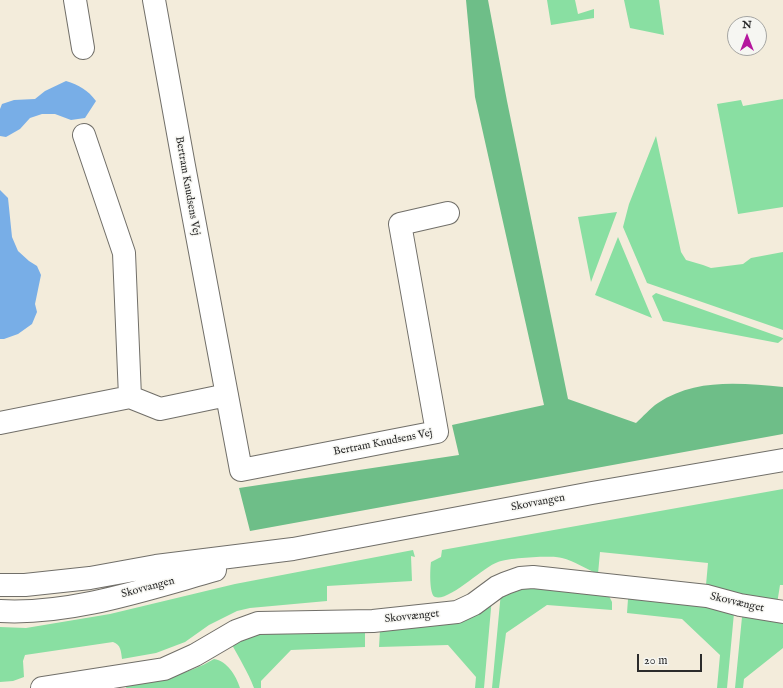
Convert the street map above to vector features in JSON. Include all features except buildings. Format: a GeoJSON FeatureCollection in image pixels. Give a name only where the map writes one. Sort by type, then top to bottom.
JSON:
{"type":"FeatureCollection","features":[{"type":"Feature","properties":{"kind":"street"},"geometry":{"type":"LineString","coordinates":[[75,0],[83,48]]}},
{"type":"Feature","properties":{"kind":"street","name":"Bertram Knudsens Vej"},"geometry":{"type":"LineString","coordinates":[[154,0],[241,470],[437,432],[400,224],[448,213]]}},
{"type":"Feature","properties":{"kind":"street"},"geometry":{"type":"LineString","coordinates":[[84,135],[124,253],[130,397]]}},
{"type":"Feature","properties":{"kind":"street"},"geometry":{"type":"LineString","coordinates":[[0,423],[130,397],[160,410],[227,395]]}},
{"type":"Feature","properties":{"kind":"street","name":"Skovvangen"},"geometry":{"type":"LineString","coordinates":[[0,584],[25,585],[90,578],[156,566],[293,549],[600,491],[783,460]]}},
{"type":"Feature","properties":{"kind":"street","name":"Skovvangen"},"geometry":{"type":"LineString","coordinates":[[0,610],[21,612],[90,604],[293,549]]}},
{"type":"Feature","properties":{"kind":"street","name":"Skovvænget"},"geometry":{"type":"LineString","coordinates":[[42,688],[164,669],[195,655],[236,631],[258,623],[373,621],[457,612],[474,604],[497,587],[520,578],[533,577],[707,596],[740,606],[783,612]]}},
{"type":"Feature","properties":{"kind":"green space"},"geometry":{"type":"Polygon","coordinates":[[[466,0],[488,0],[507,101],[568,399],[636,423],[658,403],[687,389],[719,384],[751,384],[783,387],[783,434],[250,531],[239,488],[459,455],[452,425],[544,405],[475,97],[466,0]]]}},
{"type":"Feature","properties":{"kind":"green space"},"geometry":{"type":"Polygon","coordinates":[[[547,0],[575,0],[578,14],[594,9],[594,18],[551,25],[547,0]]]}},
{"type":"Feature","properties":{"kind":"green space"},"geometry":{"type":"Polygon","coordinates":[[[624,0],[659,0],[664,35],[630,28],[624,0]]]}},
{"type":"Feature","properties":{"kind":"green space"},"geometry":{"type":"Polygon","coordinates":[[[783,99],[783,207],[738,214],[717,104],[741,100],[743,106],[783,99]]]}},
{"type":"Feature","properties":{"kind":"green space"},"geometry":{"type":"Polygon","coordinates":[[[656,136],[681,252],[686,260],[711,268],[743,264],[751,258],[783,252],[783,330],[647,283],[623,227],[629,204],[656,136]]]}},
{"type":"Feature","properties":{"kind":"green space"},"geometry":{"type":"Polygon","coordinates":[[[617,212],[591,282],[578,217],[617,212]]]}},
{"type":"Feature","properties":{"kind":"green space"},"geometry":{"type":"Polygon","coordinates":[[[618,237],[652,318],[595,295],[618,237]]]}},
{"type":"Feature","properties":{"kind":"green space"},"geometry":{"type":"Polygon","coordinates":[[[656,293],[783,339],[778,343],[663,321],[652,296],[656,293]]]}},
{"type":"Feature","properties":{"kind":"green space"},"geometry":{"type":"Polygon","coordinates":[[[783,489],[783,585],[780,585],[777,604],[706,585],[708,563],[600,552],[598,574],[562,558],[520,558],[498,562],[492,565],[449,594],[441,597],[435,597],[432,592],[430,581],[431,562],[441,557],[442,550],[783,489]]]}},
{"type":"Feature","properties":{"kind":"green space"},"geometry":{"type":"Polygon","coordinates":[[[413,550],[415,557],[411,556],[412,581],[327,586],[327,601],[250,608],[237,611],[209,625],[185,642],[156,653],[122,659],[119,647],[113,642],[25,655],[23,661],[24,677],[13,681],[0,682],[0,627],[26,628],[110,614],[235,584],[413,550]]]}},
{"type":"Feature","properties":{"kind":"green space"},"geometry":{"type":"Polygon","coordinates":[[[528,586],[608,594],[612,602],[612,610],[547,605],[506,633],[499,688],[492,688],[501,592],[528,586]]]}},
{"type":"Feature","properties":{"kind":"green space"},"geometry":{"type":"Polygon","coordinates":[[[634,596],[700,600],[734,613],[727,688],[717,688],[720,655],[682,619],[627,613],[628,599],[634,596]]]}},
{"type":"Feature","properties":{"kind":"green space"},"geometry":{"type":"Polygon","coordinates":[[[492,597],[484,688],[475,688],[476,677],[448,645],[379,647],[380,630],[492,597]]]}},
{"type":"Feature","properties":{"kind":"green space"},"geometry":{"type":"Polygon","coordinates":[[[742,617],[783,623],[783,648],[744,679],[743,688],[735,688],[742,617]]]}},
{"type":"Feature","properties":{"kind":"green space"},"geometry":{"type":"Polygon","coordinates":[[[359,629],[365,632],[365,647],[291,650],[261,681],[261,688],[254,688],[231,643],[247,634],[359,629]]]}},
{"type":"Feature","properties":{"kind":"green space"},"geometry":{"type":"Polygon","coordinates":[[[214,659],[219,660],[230,669],[240,688],[126,688],[127,685],[183,673],[214,659]]]}},
{"type":"Feature","properties":{"kind":"water"},"geometry":{"type":"Polygon","coordinates":[[[66,81],[83,88],[96,101],[85,118],[71,120],[55,114],[42,114],[30,118],[20,129],[6,137],[0,136],[0,109],[2,104],[14,100],[35,99],[45,91],[66,81]]]}},
{"type":"Feature","properties":{"kind":"water"},"geometry":{"type":"Polygon","coordinates":[[[0,190],[8,198],[12,237],[18,251],[37,266],[41,275],[35,304],[37,312],[32,324],[18,334],[4,339],[0,339],[0,190]]]}}]}
